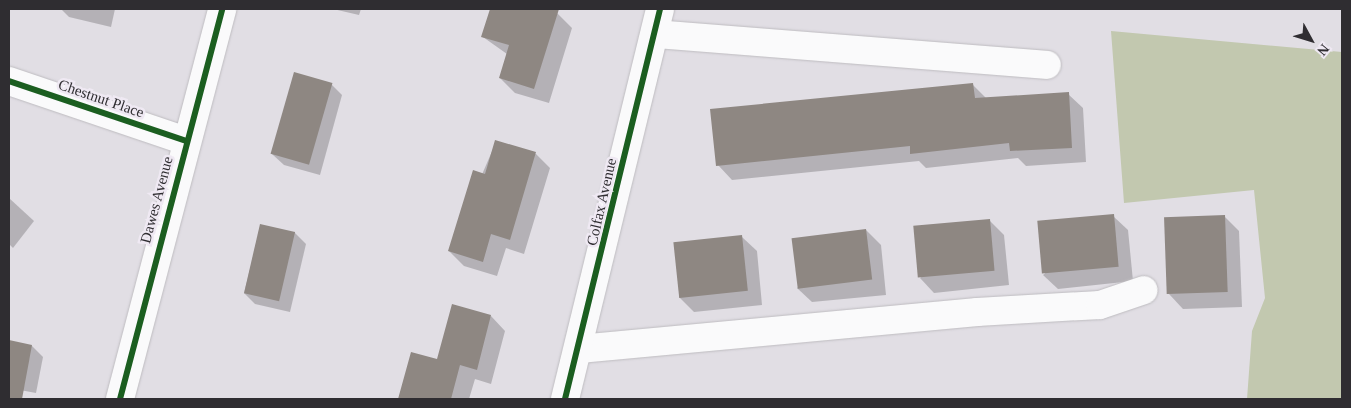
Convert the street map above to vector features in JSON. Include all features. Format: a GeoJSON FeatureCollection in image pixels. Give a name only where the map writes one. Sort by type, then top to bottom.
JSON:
{"type":"FeatureCollection","features":[{"type":"Feature","properties":{"kind":"street","name":"Dawes Avenue"},"geometry":{"type":"LineString","coordinates":[[120,399],[222,9]]}},
{"type":"Feature","properties":{"kind":"street"},"geometry":{"type":"LineString","coordinates":[[657,21],[1047,65]]}},
{"type":"Feature","properties":{"kind":"street","name":"Colfax Avenue"},"geometry":{"type":"LineString","coordinates":[[565,399],[579,349],[657,21]]}},
{"type":"Feature","properties":{"kind":"street","name":"Chestnut Place"},"geometry":{"type":"LineString","coordinates":[[9,81],[186,141]]}},
{"type":"Feature","properties":{"kind":"street"},"geometry":{"type":"LineString","coordinates":[[579,349],[977,312],[1100,306],[1144,290]]}},
{"type":"Feature","properties":{"kind":"green space"},"geometry":{"type":"Polygon","coordinates":[[[1111,31],[1342,52],[1342,399],[1247,399],[1252,331],[1265,298],[1254,190],[1124,203],[1111,31]]]}},
{"type":"Feature","properties":{"kind":"building"},"geometry":{"type":"Polygon","coordinates":[[[490,9],[559,9],[534,89],[499,78],[509,45],[481,37],[490,9]]]}},
{"type":"Feature","properties":{"kind":"building"},"geometry":{"type":"Polygon","coordinates":[[[294,72],[332,83],[309,165],[271,154],[294,72]]]}},
{"type":"Feature","properties":{"kind":"building"},"geometry":{"type":"Polygon","coordinates":[[[973,83],[975,98],[1069,92],[1072,148],[1010,151],[1009,143],[910,154],[910,146],[716,166],[710,109],[973,83]]]}},
{"type":"Feature","properties":{"kind":"building"},"geometry":{"type":"Polygon","coordinates":[[[495,140],[536,152],[510,240],[491,234],[483,262],[448,251],[473,170],[485,174],[495,140]]]}},
{"type":"Feature","properties":{"kind":"building"},"geometry":{"type":"Polygon","coordinates":[[[1114,214],[1119,267],[1042,274],[1037,221],[1114,214]]]}},
{"type":"Feature","properties":{"kind":"building"},"geometry":{"type":"Polygon","coordinates":[[[1225,215],[1228,292],[1167,294],[1164,217],[1225,215]]]}},
{"type":"Feature","properties":{"kind":"building"},"geometry":{"type":"Polygon","coordinates":[[[990,219],[995,271],[918,278],[913,226],[990,219]]]}},
{"type":"Feature","properties":{"kind":"building"},"geometry":{"type":"Polygon","coordinates":[[[260,224],[295,232],[279,301],[244,293],[260,224]]]}},
{"type":"Feature","properties":{"kind":"building"},"geometry":{"type":"Polygon","coordinates":[[[866,229],[872,280],[798,289],[792,238],[866,229]]]}},
{"type":"Feature","properties":{"kind":"building"},"geometry":{"type":"Polygon","coordinates":[[[742,235],[748,291],[679,298],[673,242],[742,235]]]}},
{"type":"Feature","properties":{"kind":"building"},"geometry":{"type":"Polygon","coordinates":[[[452,304],[491,315],[477,370],[460,365],[451,399],[398,399],[411,352],[437,359],[452,304]]]}},
{"type":"Feature","properties":{"kind":"building"},"geometry":{"type":"Polygon","coordinates":[[[9,340],[32,345],[22,399],[9,399],[9,340]]]}},
{"type":"Feature","properties":{"kind":"cycle path"},"geometry":{"type":"LineString","coordinates":[[120,399],[222,9]]}},
{"type":"Feature","properties":{"kind":"cycle path"},"geometry":{"type":"LineString","coordinates":[[565,399],[660,9]]}},
{"type":"Feature","properties":{"kind":"cycle path"},"geometry":{"type":"LineString","coordinates":[[9,81],[186,141]]}}]}
